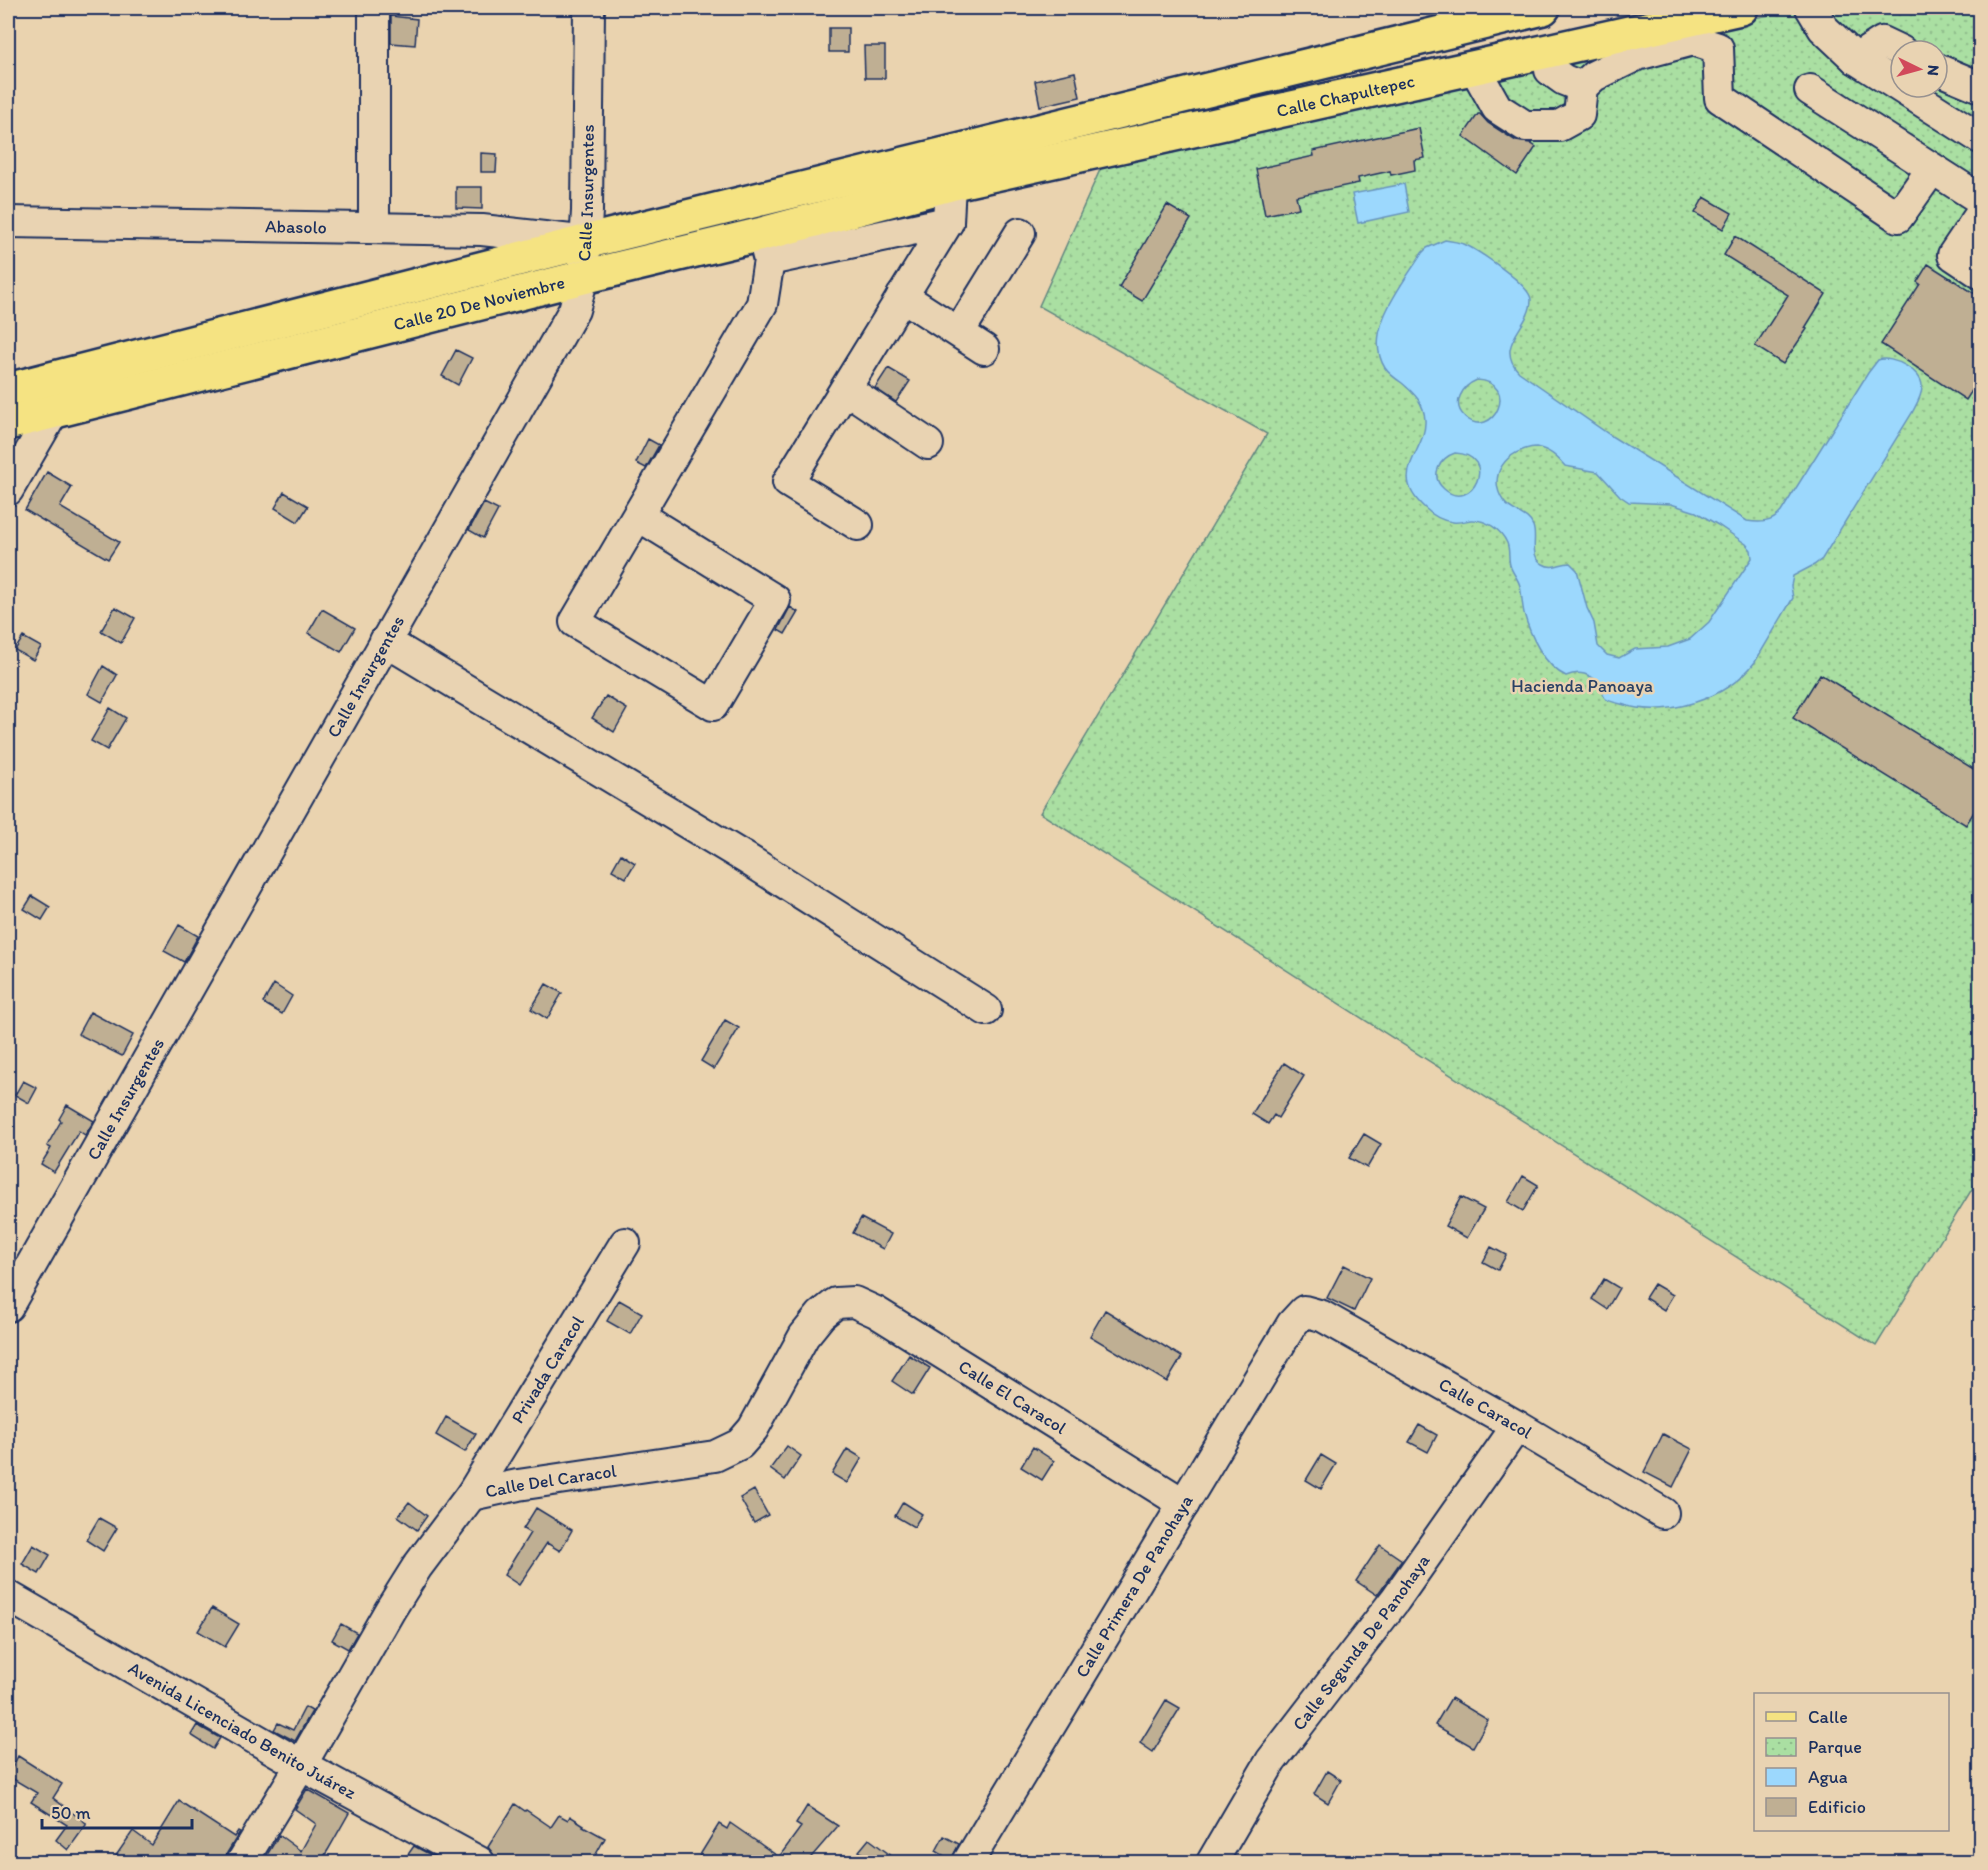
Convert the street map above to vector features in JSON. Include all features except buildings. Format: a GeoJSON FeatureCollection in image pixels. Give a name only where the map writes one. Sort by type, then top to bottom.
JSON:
{"type":"FeatureCollection","features":[{"type":"Feature","properties":{"kind":"main road"},"geometry":{"type":"LineString","coordinates":[[947,169],[1543,8]]}},
{"type":"Feature","properties":{"kind":"main road","name":"Calle Chapultepec"},"geometry":{"type":"LineString","coordinates":[[947,169],[1474,67],[1741,8]]}},
{"type":"Feature","properties":{"kind":"main road","name":"Calle 20 De Noviembre"},"geometry":{"type":"LineString","coordinates":[[8,390],[585,242],[947,169]]}},
{"type":"Feature","properties":{"kind":"main road","name":"Calle 20 De Noviembre"},"geometry":{"type":"LineString","coordinates":[[8,423],[583,277],[765,247],[947,169]]}},
{"type":"Feature","properties":{"kind":"street"},"geometry":{"type":"LineString","coordinates":[[374,8],[374,228]]}},
{"type":"Feature","properties":{"kind":"street","name":"Calle Insurgentes"},"geometry":{"type":"LineString","coordinates":[[8,1306],[574,310],[583,277],[587,211],[589,8]]}},
{"type":"Feature","properties":{"kind":"street"},"geometry":{"type":"LineString","coordinates":[[1811,8],[1823,28],[1856,59],[1980,138]]}},
{"type":"Feature","properties":{"kind":"street"},"geometry":{"type":"LineString","coordinates":[[1474,67],[1497,108],[1525,126],[1559,126],[1579,115],[1582,87],[1594,76],[1637,55],[1693,40],[1718,48],[1720,98],[1898,217],[1932,169]]}},
{"type":"Feature","properties":{"kind":"street"},"geometry":{"type":"LineString","coordinates":[[1856,59],[1882,42],[1889,45]]}},
{"type":"Feature","properties":{"kind":"street"},"geometry":{"type":"LineString","coordinates":[[1548,50],[1551,70],[1564,80],[1582,87]]}},
{"type":"Feature","properties":{"kind":"street"},"geometry":{"type":"LineString","coordinates":[[1949,74],[1980,87]]}},
{"type":"Feature","properties":{"kind":"street"},"geometry":{"type":"LineString","coordinates":[[1810,90],[1980,199]]}},
{"type":"Feature","properties":{"kind":"street"},"geometry":{"type":"LineString","coordinates":[[858,525],[788,482],[948,222],[947,169]]}},
{"type":"Feature","properties":{"kind":"street"},"geometry":{"type":"LineString","coordinates":[[1980,215],[1953,255],[1980,273]]}},
{"type":"Feature","properties":{"kind":"street","name":"Abasolo"},"geometry":{"type":"LineString","coordinates":[[8,222],[482,230],[585,242]]}},
{"type":"Feature","properties":{"kind":"street"},"geometry":{"type":"LineString","coordinates":[[639,516],[775,600],[713,705],[575,622],[762,304],[765,247],[948,222]]}},
{"type":"Feature","properties":{"kind":"street"},"geometry":{"type":"LineString","coordinates":[[959,332],[1020,233]]}},
{"type":"Feature","properties":{"kind":"street"},"geometry":{"type":"LineString","coordinates":[[903,296],[984,349]]}},
{"type":"Feature","properties":{"kind":"street"},"geometry":{"type":"LineString","coordinates":[[8,490],[75,374]]}},
{"type":"Feature","properties":{"kind":"street"},"geometry":{"type":"LineString","coordinates":[[846,389],[928,444]]}},
{"type":"Feature","properties":{"kind":"street"},"geometry":{"type":"LineString","coordinates":[[385,641],[747,859],[986,1010]]}},
{"type":"Feature","properties":{"kind":"street","name":"Privada Caracol"},"geometry":{"type":"LineString","coordinates":[[471,1495],[625,1243]]}},
{"type":"Feature","properties":{"kind":"street","name":"Calle El Caracol"},"geometry":{"type":"LineString","coordinates":[[836,1303],[855,1302],[876,1312],[1184,1504]]}},
{"type":"Feature","properties":{"kind":"street","name":"Calle Del Caracol"},"geometry":{"type":"LineString","coordinates":[[242,1863],[417,1567],[471,1495],[518,1485],[715,1456],[740,1444],[753,1429],[804,1336],[836,1303]]}},
{"type":"Feature","properties":{"kind":"street","name":"Calle Primera De Panohaya"},"geometry":{"type":"LineString","coordinates":[[968,1863],[1293,1324],[1304,1311]]}},
{"type":"Feature","properties":{"kind":"street","name":"Calle Caracol"},"geometry":{"type":"LineString","coordinates":[[1304,1311],[1322,1316],[1517,1426],[1663,1513]]}},
{"type":"Feature","properties":{"kind":"street","name":"Calle Segunda De Panohaya"},"geometry":{"type":"LineString","coordinates":[[1212,1863],[1271,1761],[1395,1600],[1517,1426]]}},
{"type":"Feature","properties":{"kind":"street","name":"Avenida Licenciado Benito Juárez"},"geometry":{"type":"LineString","coordinates":[[8,1596],[301,1765],[479,1863]]}},
{"type":"Feature","properties":{"kind":"green space","name":"Hacienda Panoaya"},"geometry":{"type":"Polygon","coordinates":[[[1805,8],[1980,8],[1980,1176],[1876,1346],[1040,813],[1267,434],[1039,306],[1104,161],[1598,49],[1805,8]]]}},
{"type":"Feature","properties":{"kind":"water"},"geometry":{"type":"Polygon","coordinates":[[[1404,184],[1409,212],[1358,223],[1352,194],[1404,184]]]}},
{"type":"Feature","properties":{"kind":"water"},"geometry":{"type":"Polygon","coordinates":[[[1445,240],[1464,244],[1513,277],[1529,294],[1531,300],[1529,310],[1511,344],[1512,362],[1519,372],[1613,437],[1747,521],[1766,521],[1781,512],[1878,360],[1898,362],[1918,375],[1922,390],[1912,413],[1822,559],[1793,576],[1791,586],[1793,598],[1755,662],[1729,686],[1712,696],[1676,707],[1639,708],[1607,700],[1603,695],[1601,684],[1588,675],[1576,673],[1566,676],[1551,665],[1539,649],[1530,631],[1524,613],[1520,586],[1512,571],[1507,543],[1501,533],[1482,521],[1455,522],[1441,519],[1428,511],[1414,495],[1409,484],[1408,473],[1424,432],[1424,414],[1415,395],[1385,368],[1379,354],[1378,339],[1388,308],[1396,293],[1427,248],[1445,240]],[[1477,380],[1467,386],[1459,401],[1461,412],[1475,423],[1485,422],[1493,417],[1500,399],[1498,390],[1490,383],[1477,380]],[[1541,448],[1526,449],[1509,458],[1502,465],[1497,482],[1499,492],[1507,506],[1531,522],[1538,560],[1550,566],[1570,563],[1577,570],[1587,608],[1594,623],[1598,646],[1607,655],[1619,658],[1635,649],[1668,647],[1690,639],[1709,622],[1752,558],[1751,550],[1746,544],[1696,512],[1671,504],[1629,502],[1620,496],[1598,472],[1565,466],[1559,459],[1541,448]],[[1455,453],[1450,455],[1438,468],[1437,479],[1444,489],[1454,495],[1464,494],[1472,489],[1477,481],[1479,472],[1476,463],[1469,456],[1455,453]]]}}]}
